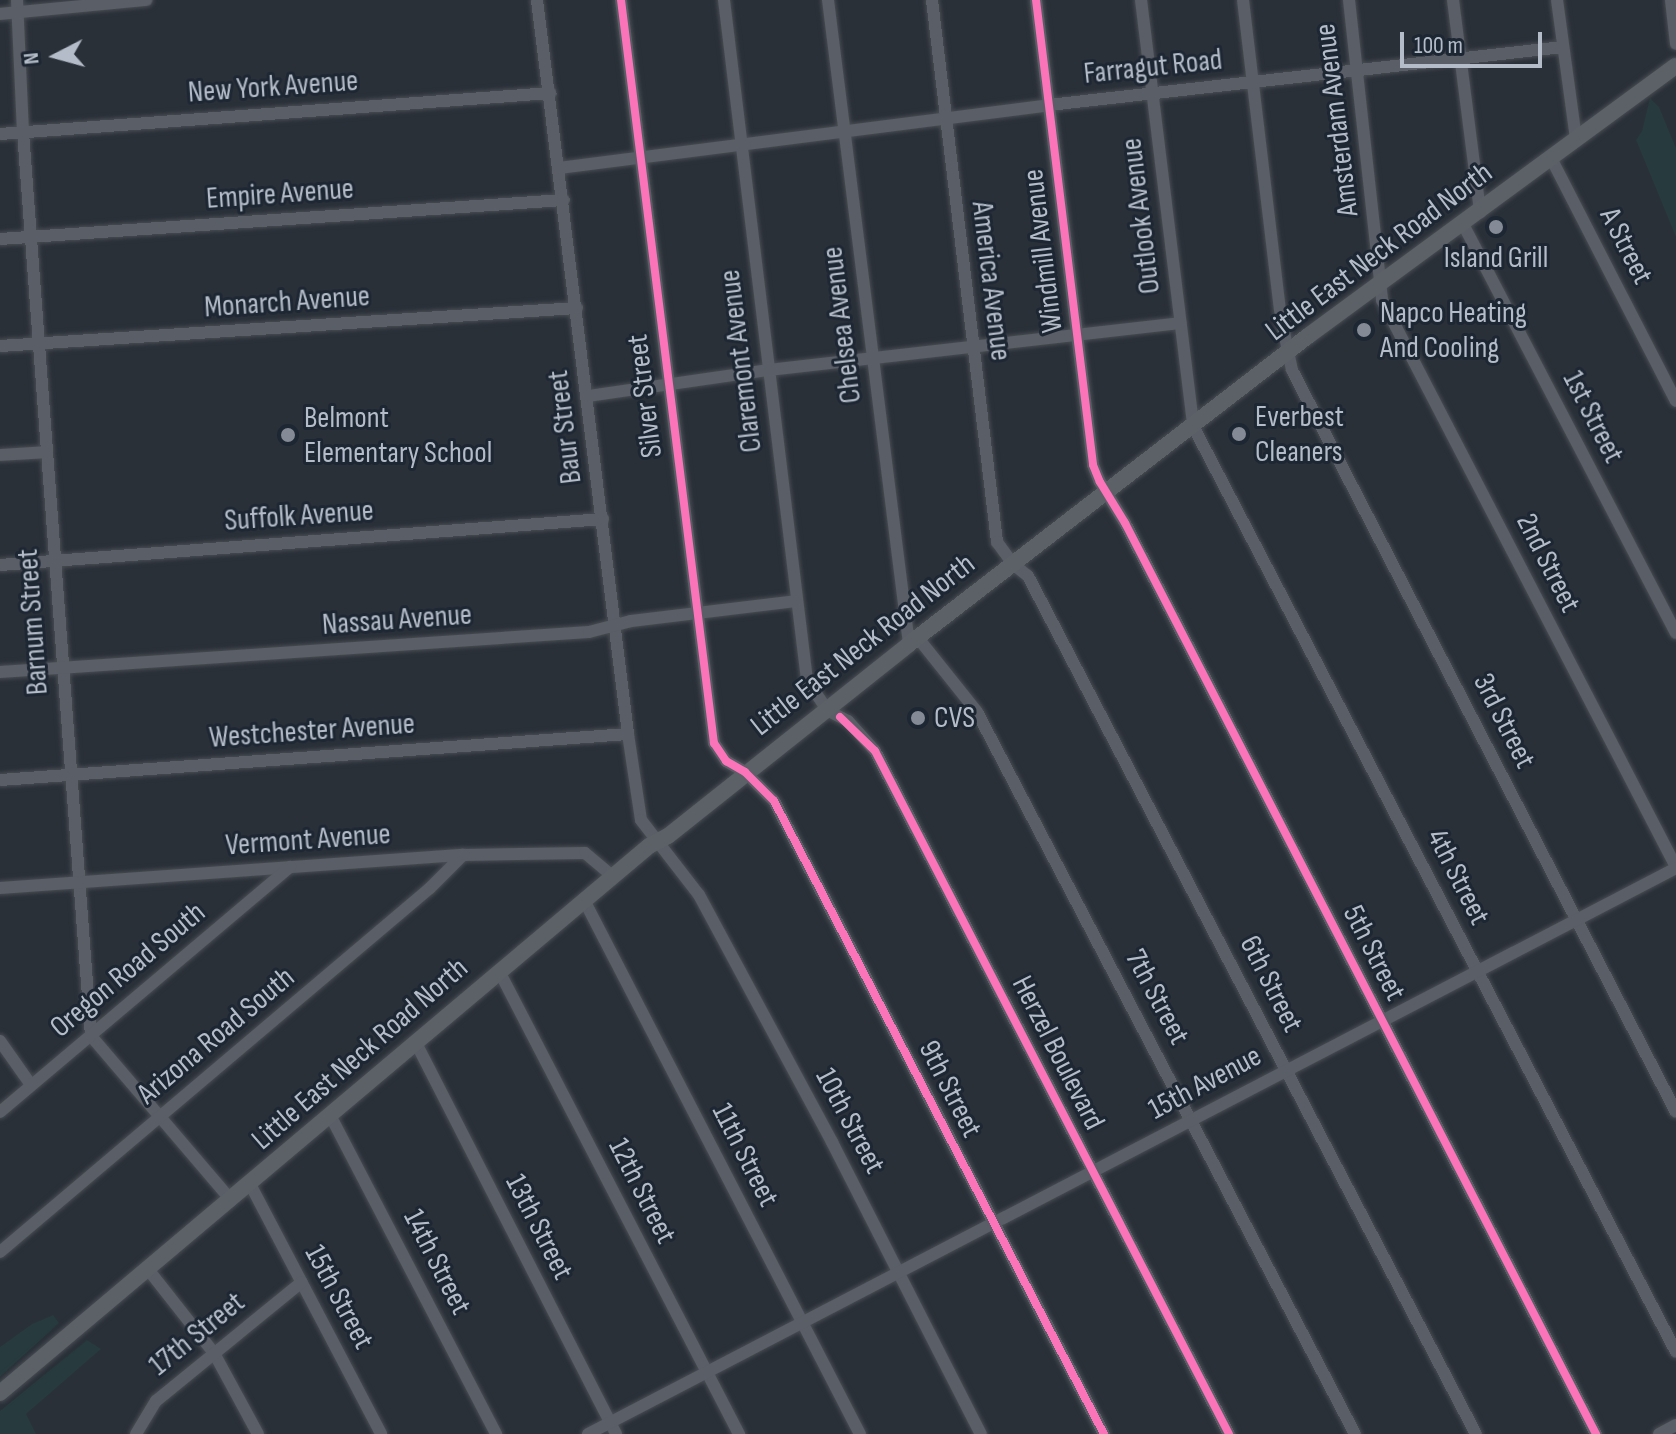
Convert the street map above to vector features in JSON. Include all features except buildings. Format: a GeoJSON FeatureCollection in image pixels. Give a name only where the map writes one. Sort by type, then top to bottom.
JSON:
{"type":"FeatureCollection","features":[{"type":"Feature","properties":{"kind":"main road","name":"Little East Neck Road North"},"geometry":{"type":"LineString","coordinates":[[0,1393],[612,876],[1381,282],[1676,66]]}},
{"type":"Feature","properties":{"kind":"street"},"geometry":{"type":"LineString","coordinates":[[0,14],[16,6],[146,0]]}},
{"type":"Feature","properties":{"kind":"street","name":"Baur Street"},"geometry":{"type":"LineString","coordinates":[[537,0],[628,734],[641,820],[658,841]]}},
{"type":"Feature","properties":{"kind":"street","name":"Silver Street"},"geometry":{"type":"LineString","coordinates":[[621,0],[695,612],[714,743],[726,761],[745,772]]}},
{"type":"Feature","properties":{"kind":"street","name":"Claremont Avenue"},"geometry":{"type":"LineString","coordinates":[[724,0],[807,680],[827,710]]}},
{"type":"Feature","properties":{"kind":"street","name":"Chelsea Avenue"},"geometry":{"type":"LineString","coordinates":[[828,0],[871,358],[913,641]]}},
{"type":"Feature","properties":{"kind":"street","name":"America Avenue"},"geometry":{"type":"LineString","coordinates":[[932,0],[997,542],[1013,564]]}},
{"type":"Feature","properties":{"kind":"street","name":"Windmill Avenue"},"geometry":{"type":"LineString","coordinates":[[1036,0],[1093,465],[1105,495]]}},
{"type":"Feature","properties":{"kind":"street","name":"Outlook Avenue"},"geometry":{"type":"LineString","coordinates":[[1141,0],[1193,426]]}},
{"type":"Feature","properties":{"kind":"street","name":"3rd Street"},"geometry":{"type":"LineString","coordinates":[[1243,0],[1292,370],[1676,1112]]}},
{"type":"Feature","properties":{"kind":"street","name":"Amsterdam Avenue"},"geometry":{"type":"LineString","coordinates":[[1349,0],[1381,282]]}},
{"type":"Feature","properties":{"kind":"street"},"geometry":{"type":"LineString","coordinates":[[1453,0],[1480,212]]}},
{"type":"Feature","properties":{"kind":"street"},"geometry":{"type":"LineString","coordinates":[[1557,0],[1576,138]]}},
{"type":"Feature","properties":{"kind":"street"},"geometry":{"type":"LineString","coordinates":[[1671,0],[1676,44]]}},
{"type":"Feature","properties":{"kind":"street","name":"Barnum Street"},"geometry":{"type":"LineString","coordinates":[[16,6],[69,775],[91,1036]]}},
{"type":"Feature","properties":{"kind":"street","name":"Farragut Road"},"geometry":{"type":"LineString","coordinates":[[559,168],[1049,105],[1563,47]]}},
{"type":"Feature","properties":{"kind":"street","name":"New York Avenue"},"geometry":{"type":"LineString","coordinates":[[0,134],[550,93]]}},
{"type":"Feature","properties":{"kind":"street","name":"A Street"},"geometry":{"type":"LineString","coordinates":[[1551,158],[1676,401]]}},
{"type":"Feature","properties":{"kind":"street","name":"Empire Avenue"},"geometry":{"type":"LineString","coordinates":[[0,239],[564,200]]}},
{"type":"Feature","properties":{"kind":"street","name":"1st Street"},"geometry":{"type":"LineString","coordinates":[[1463,224],[1676,633]]}},
{"type":"Feature","properties":{"kind":"street","name":"2nd Street"},"geometry":{"type":"LineString","coordinates":[[1381,282],[1382,300],[1676,867]]}},
{"type":"Feature","properties":{"kind":"street","name":"Monarch Avenue"},"geometry":{"type":"LineString","coordinates":[[0,346],[577,308]]}},
{"type":"Feature","properties":{"kind":"street"},"geometry":{"type":"LineString","coordinates":[[588,396],[768,370],[1180,323]]}},
{"type":"Feature","properties":{"kind":"street","name":"4th Street"},"geometry":{"type":"LineString","coordinates":[[1193,426],[1676,1352]]}},
{"type":"Feature","properties":{"kind":"street"},"geometry":{"type":"LineString","coordinates":[[0,455],[46,452]]}},
{"type":"Feature","properties":{"kind":"street","name":"5th Street"},"geometry":{"type":"LineString","coordinates":[[1105,495],[1125,523],[1596,1434]]}},
{"type":"Feature","properties":{"kind":"street","name":"Suffolk Avenue"},"geometry":{"type":"LineString","coordinates":[[0,565],[603,519]]}},
{"type":"Feature","properties":{"kind":"street","name":"6th Street"},"geometry":{"type":"LineString","coordinates":[[1013,564],[1028,576],[1476,1434]]}},
{"type":"Feature","properties":{"kind":"street","name":"Nassau Avenue"},"geometry":{"type":"LineString","coordinates":[[0,672],[589,632],[695,612],[796,601]]}},
{"type":"Feature","properties":{"kind":"street","name":"7th Street"},"geometry":{"type":"LineString","coordinates":[[913,641],[977,712],[1355,1434]]}},
{"type":"Feature","properties":{"kind":"street","name":"Herzel Boulevard"},"geometry":{"type":"LineString","coordinates":[[827,710],[848,721],[875,751],[1229,1434]]}},
{"type":"Feature","properties":{"kind":"street","name":"Westchester Avenue"},"geometry":{"type":"LineString","coordinates":[[0,780],[628,734]]}},
{"type":"Feature","properties":{"kind":"street","name":"9th Street"},"geometry":{"type":"LineString","coordinates":[[745,772],[774,801],[1104,1434]]}},
{"type":"Feature","properties":{"kind":"street","name":"10th Street"},"geometry":{"type":"LineString","coordinates":[[658,841],[699,895],[899,1271],[981,1434]]}},
{"type":"Feature","properties":{"kind":"street","name":"Vermont Avenue"},"geometry":{"type":"LineString","coordinates":[[0,888],[463,855],[585,853],[612,876]]}},
{"type":"Feature","properties":{"kind":"street","name":"Arizona Road South"},"geometry":{"type":"LineString","coordinates":[[0,1252],[430,888],[463,855]]}},
{"type":"Feature","properties":{"kind":"street","name":"Oregon Road South"},"geometry":{"type":"LineString","coordinates":[[0,1112],[290,867]]}},
{"type":"Feature","properties":{"kind":"street","name":"15th Avenue"},"geometry":{"type":"LineString","coordinates":[[588,1434],[613,1428],[707,1372],[801,1322],[1676,867]]}},
{"type":"Feature","properties":{"kind":"street","name":"11th Street"},"geometry":{"type":"LineString","coordinates":[[584,900],[860,1434]]}},
{"type":"Feature","properties":{"kind":"street","name":"12th Street"},"geometry":{"type":"LineString","coordinates":[[499,971],[739,1434]]}},
{"type":"Feature","properties":{"kind":"street"},"geometry":{"type":"LineString","coordinates":[[91,1036],[231,1200]]}},
{"type":"Feature","properties":{"kind":"street"},"geometry":{"type":"LineString","coordinates":[[0,1041],[31,1085]]}},
{"type":"Feature","properties":{"kind":"street","name":"13th Street"},"geometry":{"type":"LineString","coordinates":[[416,1043],[613,1428]]}},
{"type":"Feature","properties":{"kind":"street","name":"14th Street"},"geometry":{"type":"LineString","coordinates":[[330,1115],[496,1434]]}},
{"type":"Feature","properties":{"kind":"street","name":"15th Street"},"geometry":{"type":"LineString","coordinates":[[250,1184],[381,1434]]}},
{"type":"Feature","properties":{"kind":"street"},"geometry":{"type":"LineString","coordinates":[[147,1268],[214,1353],[258,1434]]}},
{"type":"Feature","properties":{"kind":"street","name":"17th Street"},"geometry":{"type":"LineString","coordinates":[[136,1434],[144,1415],[156,1401],[302,1282]]}},
{"type":"Feature","properties":{"kind":"street"},"geometry":{"type":"LineString","coordinates":[[1659,1434],[1676,1425]]}},
{"type":"Feature","properties":{"kind":"green space"},"geometry":{"type":"Polygon","coordinates":[[[1650,98],[1659,107],[1676,148],[1676,237],[1636,140],[1642,131],[1650,98]]]}},
{"type":"Feature","properties":{"kind":"green space"},"geometry":{"type":"Polygon","coordinates":[[[53,1315],[59,1323],[0,1377],[0,1347],[32,1324],[53,1315]]]}},
{"type":"Feature","properties":{"kind":"green space"},"geometry":{"type":"Polygon","coordinates":[[[87,1340],[101,1349],[26,1414],[36,1434],[0,1434],[0,1411],[87,1340]]]}},
{"type":"Feature","properties":{"kind":"cycle path"},"geometry":{"type":"LineString","coordinates":[[621,0],[714,743],[726,761],[745,772],[774,801],[1104,1434]]}},
{"type":"Feature","properties":{"kind":"cycle path"},"geometry":{"type":"LineString","coordinates":[[1036,0],[1093,465],[1596,1434]]}},
{"type":"Feature","properties":{"kind":"cycle path"},"geometry":{"type":"LineString","coordinates":[[840,717],[875,751],[1229,1434]]}},
{"type":"Feature","properties":{"kind":"place","name":"Island Grill"},"geometry":{"type":"Point","coordinates":[1496,227]}},
{"type":"Feature","properties":{"kind":"place","name":"Napco Heating And Cooling"},"geometry":{"type":"Point","coordinates":[1364,330]}},
{"type":"Feature","properties":{"kind":"place","name":"Everbest Cleaners"},"geometry":{"type":"Point","coordinates":[1239,434]}},
{"type":"Feature","properties":{"kind":"place","name":"Belmont Elementary School"},"geometry":{"type":"Point","coordinates":[288,435]}},
{"type":"Feature","properties":{"kind":"place","name":"CVS"},"geometry":{"type":"Point","coordinates":[918,718]}}]}
